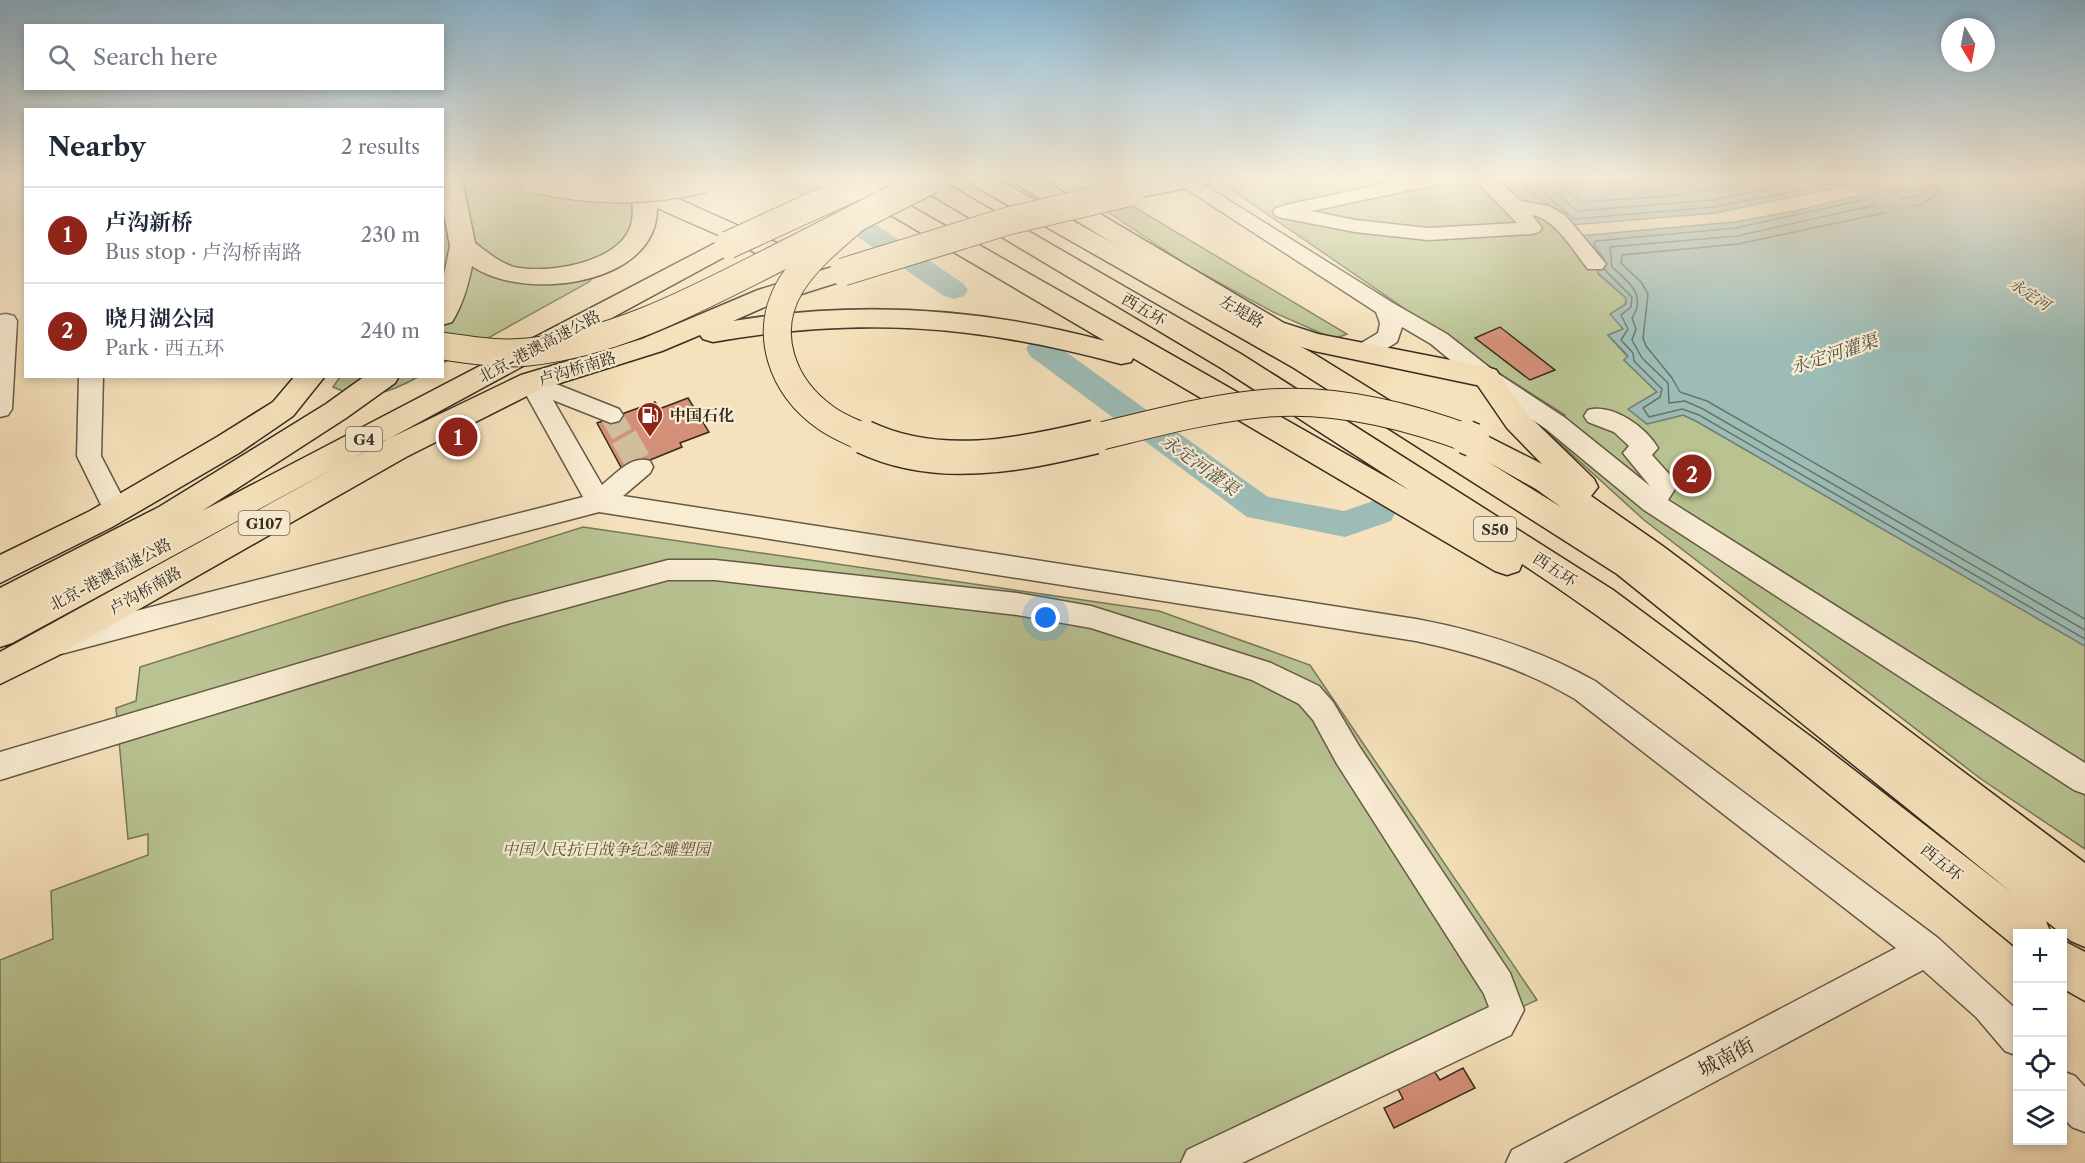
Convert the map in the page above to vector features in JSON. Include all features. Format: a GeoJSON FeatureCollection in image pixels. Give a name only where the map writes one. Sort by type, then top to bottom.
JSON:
{"type":"FeatureCollection","features":[{"type":"Feature","properties":{"kind":"main road"},"geometry":{"type":"LineString","coordinates":[[444,311],[457,282],[463,246],[460,233]]}},
{"type":"Feature","properties":{"kind":"main road"},"geometry":{"type":"LineString","coordinates":[[463,246],[488,265],[510,275],[536,277],[565,275],[594,268],[629,247],[641,233]]}},
{"type":"Feature","properties":{"kind":"main road","name":"G4"},"geometry":{"type":"LineString","coordinates":[[718,240],[730,233]]}},
{"type":"Feature","properties":{"kind":"main road","name":"卢沟桥南路"},"geometry":{"type":"LineString","coordinates":[[735,233],[792,262],[840,269]]}},
{"type":"Feature","properties":{"kind":"main road","name":"G4"},"geometry":{"type":"LineString","coordinates":[[718,240],[735,233]]}},
{"type":"Feature","properties":{"kind":"main road"},"geometry":{"type":"LineString","coordinates":[[444,346],[503,353],[574,345],[612,335],[685,304],[826,233]]}},
{"type":"Feature","properties":{"kind":"main road"},"geometry":{"type":"LineString","coordinates":[[839,233],[814,255],[792,281],[777,317],[776,338],[786,373],[807,403],[848,433],[903,452],[935,456],[1009,455],[1078,442],[1195,412],[1269,403],[1345,406],[1437,426],[1473,440],[1547,481],[1653,556],[2085,887]]}},
{"type":"Feature","properties":{"kind":"main road"},"geometry":{"type":"LineString","coordinates":[[939,233],[1520,569],[1801,750]]}},
{"type":"Feature","properties":{"kind":"main road","name":"卢沟桥南路"},"geometry":{"type":"LineString","coordinates":[[0,669],[45,646],[395,449],[531,382],[652,345],[767,296],[840,269],[965,233]]}},
{"type":"Feature","properties":{"kind":"main road","name":"西五环"},"geometry":{"type":"LineString","coordinates":[[1013,233],[1231,361],[1420,480],[1601,599],[1801,750],[2026,929]]}},
{"type":"Feature","properties":{"kind":"main road","name":"西五环"},"geometry":{"type":"LineString","coordinates":[[1077,233],[1304,361],[1629,565],[2085,927]]}},
{"type":"Feature","properties":{"kind":"main road","name":"左堤路"},"geometry":{"type":"LineString","coordinates":[[1114,233],[1274,329],[1314,342],[1486,377]]}},
{"type":"Feature","properties":{"kind":"main road","name":"北京-港澳高速公路"},"geometry":{"type":"LineString","coordinates":[[444,372],[718,240]]}},
{"type":"Feature","properties":{"kind":"main road","name":"北京-港澳高速公路"},"geometry":{"type":"LineString","coordinates":[[0,633],[718,240]]}},
{"type":"Feature","properties":{"kind":"main road"},"geometry":{"type":"LineString","coordinates":[[767,296],[778,271],[778,261],[770,249]]}},
{"type":"Feature","properties":{"kind":"main road"},"geometry":{"type":"LineString","coordinates":[[652,345],[727,330],[829,318],[887,316],[941,318],[1003,326],[1066,338],[1127,357],[1207,389]]}},
{"type":"Feature","properties":{"kind":"main road"},"geometry":{"type":"LineString","coordinates":[[1486,377],[1517,421],[1543,450],[1653,556]]}},
{"type":"Feature","properties":{"kind":"main road"},"geometry":{"type":"LineString","coordinates":[[0,570],[116,510],[228,446],[284,409],[309,378]]}},
{"type":"Feature","properties":{"kind":"main road"},"geometry":{"type":"LineString","coordinates":[[162,520],[336,411],[382,378]]}},
{"type":"Feature","properties":{"kind":"main road","name":"北京-港澳高速公路"},"geometry":{"type":"LineString","coordinates":[[0,604],[432,378]]}},
{"type":"Feature","properties":{"kind":"main road"},"geometry":{"type":"LineString","coordinates":[[2067,964],[2085,980]]}},
{"type":"Feature","properties":{"kind":"street"},"geometry":{"type":"LineString","coordinates":[[1270,233],[1385,308],[1439,339],[1486,377],[1555,423],[1649,500],[2085,780]]}},
{"type":"Feature","properties":{"kind":"street"},"geometry":{"type":"LineString","coordinates":[[1421,233],[1441,233]]}},
{"type":"Feature","properties":{"kind":"street"},"geometry":{"type":"LineString","coordinates":[[1570,233],[1595,264]]}},
{"type":"Feature","properties":{"kind":"street"},"geometry":{"type":"LineString","coordinates":[[1361,352],[1389,337],[1391,323],[1385,308]]}},
{"type":"Feature","properties":{"kind":"street"},"geometry":{"type":"LineString","coordinates":[[0,409],[6,321]]}},
{"type":"Feature","properties":{"kind":"street"},"geometry":{"type":"LineString","coordinates":[[91,378],[89,456],[116,510]]}},
{"type":"Feature","properties":{"kind":"street"},"geometry":{"type":"LineString","coordinates":[[531,382],[611,416]]}},
{"type":"Feature","properties":{"kind":"street"},"geometry":{"type":"LineString","coordinates":[[531,382],[599,502]]}},
{"type":"Feature","properties":{"kind":"street"},"geometry":{"type":"LineString","coordinates":[[1596,416],[1623,426],[1646,448],[1635,453],[1665,484],[1658,494],[1649,500]]}},
{"type":"Feature","properties":{"kind":"street"},"geometry":{"type":"LineString","coordinates":[[599,502],[641,467]]}},
{"type":"Feature","properties":{"kind":"street"},"geometry":{"type":"LineString","coordinates":[[45,646],[599,502],[1416,630],[1474,642],[1516,654],[1551,669],[1585,690],[1926,950],[1988,1005],[2017,1037]]}},
{"type":"Feature","properties":{"kind":"street"},"geometry":{"type":"LineString","coordinates":[[0,564],[0,570]]}},
{"type":"Feature","properties":{"kind":"street"},"geometry":{"type":"LineString","coordinates":[[0,766],[496,616],[668,570],[715,570],[1028,606],[1091,617],[1261,671],[1309,695],[1323,711],[1348,755],[1498,985],[1507,1010],[1499,1023],[1200,1163]]}},
{"type":"Feature","properties":{"kind":"street","name":"城南街"},"geometry":{"type":"LineString","coordinates":[[1525,1163],[1926,950]]}},
{"type":"Feature","properties":{"kind":"street"},"geometry":{"type":"LineString","coordinates":[[2064,1091],[2085,1114]]}},
{"type":"Feature","properties":{"kind":"green space"},"geometry":{"type":"Polygon","coordinates":[[[444,233],[633,233],[631,239],[589,282],[444,362],[444,233]]]}},
{"type":"Feature","properties":{"kind":"green space"},"geometry":{"type":"Polygon","coordinates":[[[1140,233],[1178,233],[1347,334],[1334,339],[1273,312],[1190,267],[1140,233]]]}},
{"type":"Feature","properties":{"kind":"green space"},"geometry":{"type":"Polygon","coordinates":[[[1295,233],[1573,233],[1598,258],[1598,274],[1626,298],[1623,329],[1608,335],[1628,357],[1624,360],[1657,392],[1629,409],[1647,424],[1683,415],[1696,421],[2085,646],[2085,849],[1981,779],[1644,520],[1544,429],[1565,415],[1491,368],[1295,233]]]}},
{"type":"Feature","properties":{"kind":"green space"},"geometry":{"type":"Polygon","coordinates":[[[339,378],[416,378],[377,394],[356,394],[333,387],[339,378]]]}},
{"type":"Feature","properties":{"kind":"green space","name":"中国人民抗日战争纪念雕塑园"},"geometry":{"type":"Polygon","coordinates":[[[583,527],[1159,611],[1310,665],[1537,1000],[1186,1163],[0,1163],[0,960],[53,939],[51,891],[148,855],[148,834],[128,839],[116,708],[136,701],[140,667],[583,527]]]}},
{"type":"Feature","properties":{"kind":"water","name":"永定河"},"geometry":{"type":"Polygon","coordinates":[[[1608,233],[2085,233],[2085,646],[1696,421],[1683,415],[1647,424],[1628,409],[1657,392],[1624,360],[1628,356],[1608,335],[1623,329],[1610,314],[1626,304],[1626,298],[1598,273],[1598,258],[1577,236],[1608,233]]]}},
{"type":"Feature","properties":{"kind":"building"},"geometry":{"type":"Polygon","coordinates":[[[1500,327],[1555,370],[1530,380],[1475,338],[1500,327]]]}},
{"type":"Feature","properties":{"kind":"building","name":"中国石化"},"geometry":{"type":"Polygon","coordinates":[[[688,398],[709,432],[680,443],[682,447],[623,471],[597,423],[655,402],[659,409],[688,398]]]}},
{"type":"Feature","properties":{"kind":"building"},"geometry":{"type":"Polygon","coordinates":[[[1432,1068],[1440,1080],[1463,1068],[1475,1088],[1394,1128],[1384,1108],[1403,1099],[1396,1085],[1432,1068]]]}},
{"type":"Feature","properties":{"kind":"waterway","name":"永定河灌渠"},"geometry":{"type":"LineString","coordinates":[[871,233],[954,290]]}},
{"type":"Feature","properties":{"kind":"waterway","name":"永定河灌渠"},"geometry":{"type":"LineString","coordinates":[[1041,349],[1259,508],[1345,524],[1379,512]]}},
{"type":"Feature","properties":{"kind":"tunnel"},"geometry":{"type":"LineString","coordinates":[[611,415],[625,439]]}},
{"type":"Feature","properties":{"kind":"tunnel"},"geometry":{"type":"LineString","coordinates":[[624,437],[641,467]]}},
{"type":"Feature","properties":{"kind":"place","name":"卢沟新桥"},"geometry":{"type":"Point","coordinates":[458,437]}},
{"type":"Feature","properties":{"kind":"place","name":"中国石化"},"geometry":{"type":"Point","coordinates":[650,438]}},
{"type":"Feature","properties":{"kind":"place","name":"晓月湖公园"},"geometry":{"type":"Point","coordinates":[1692,474]}}]}
